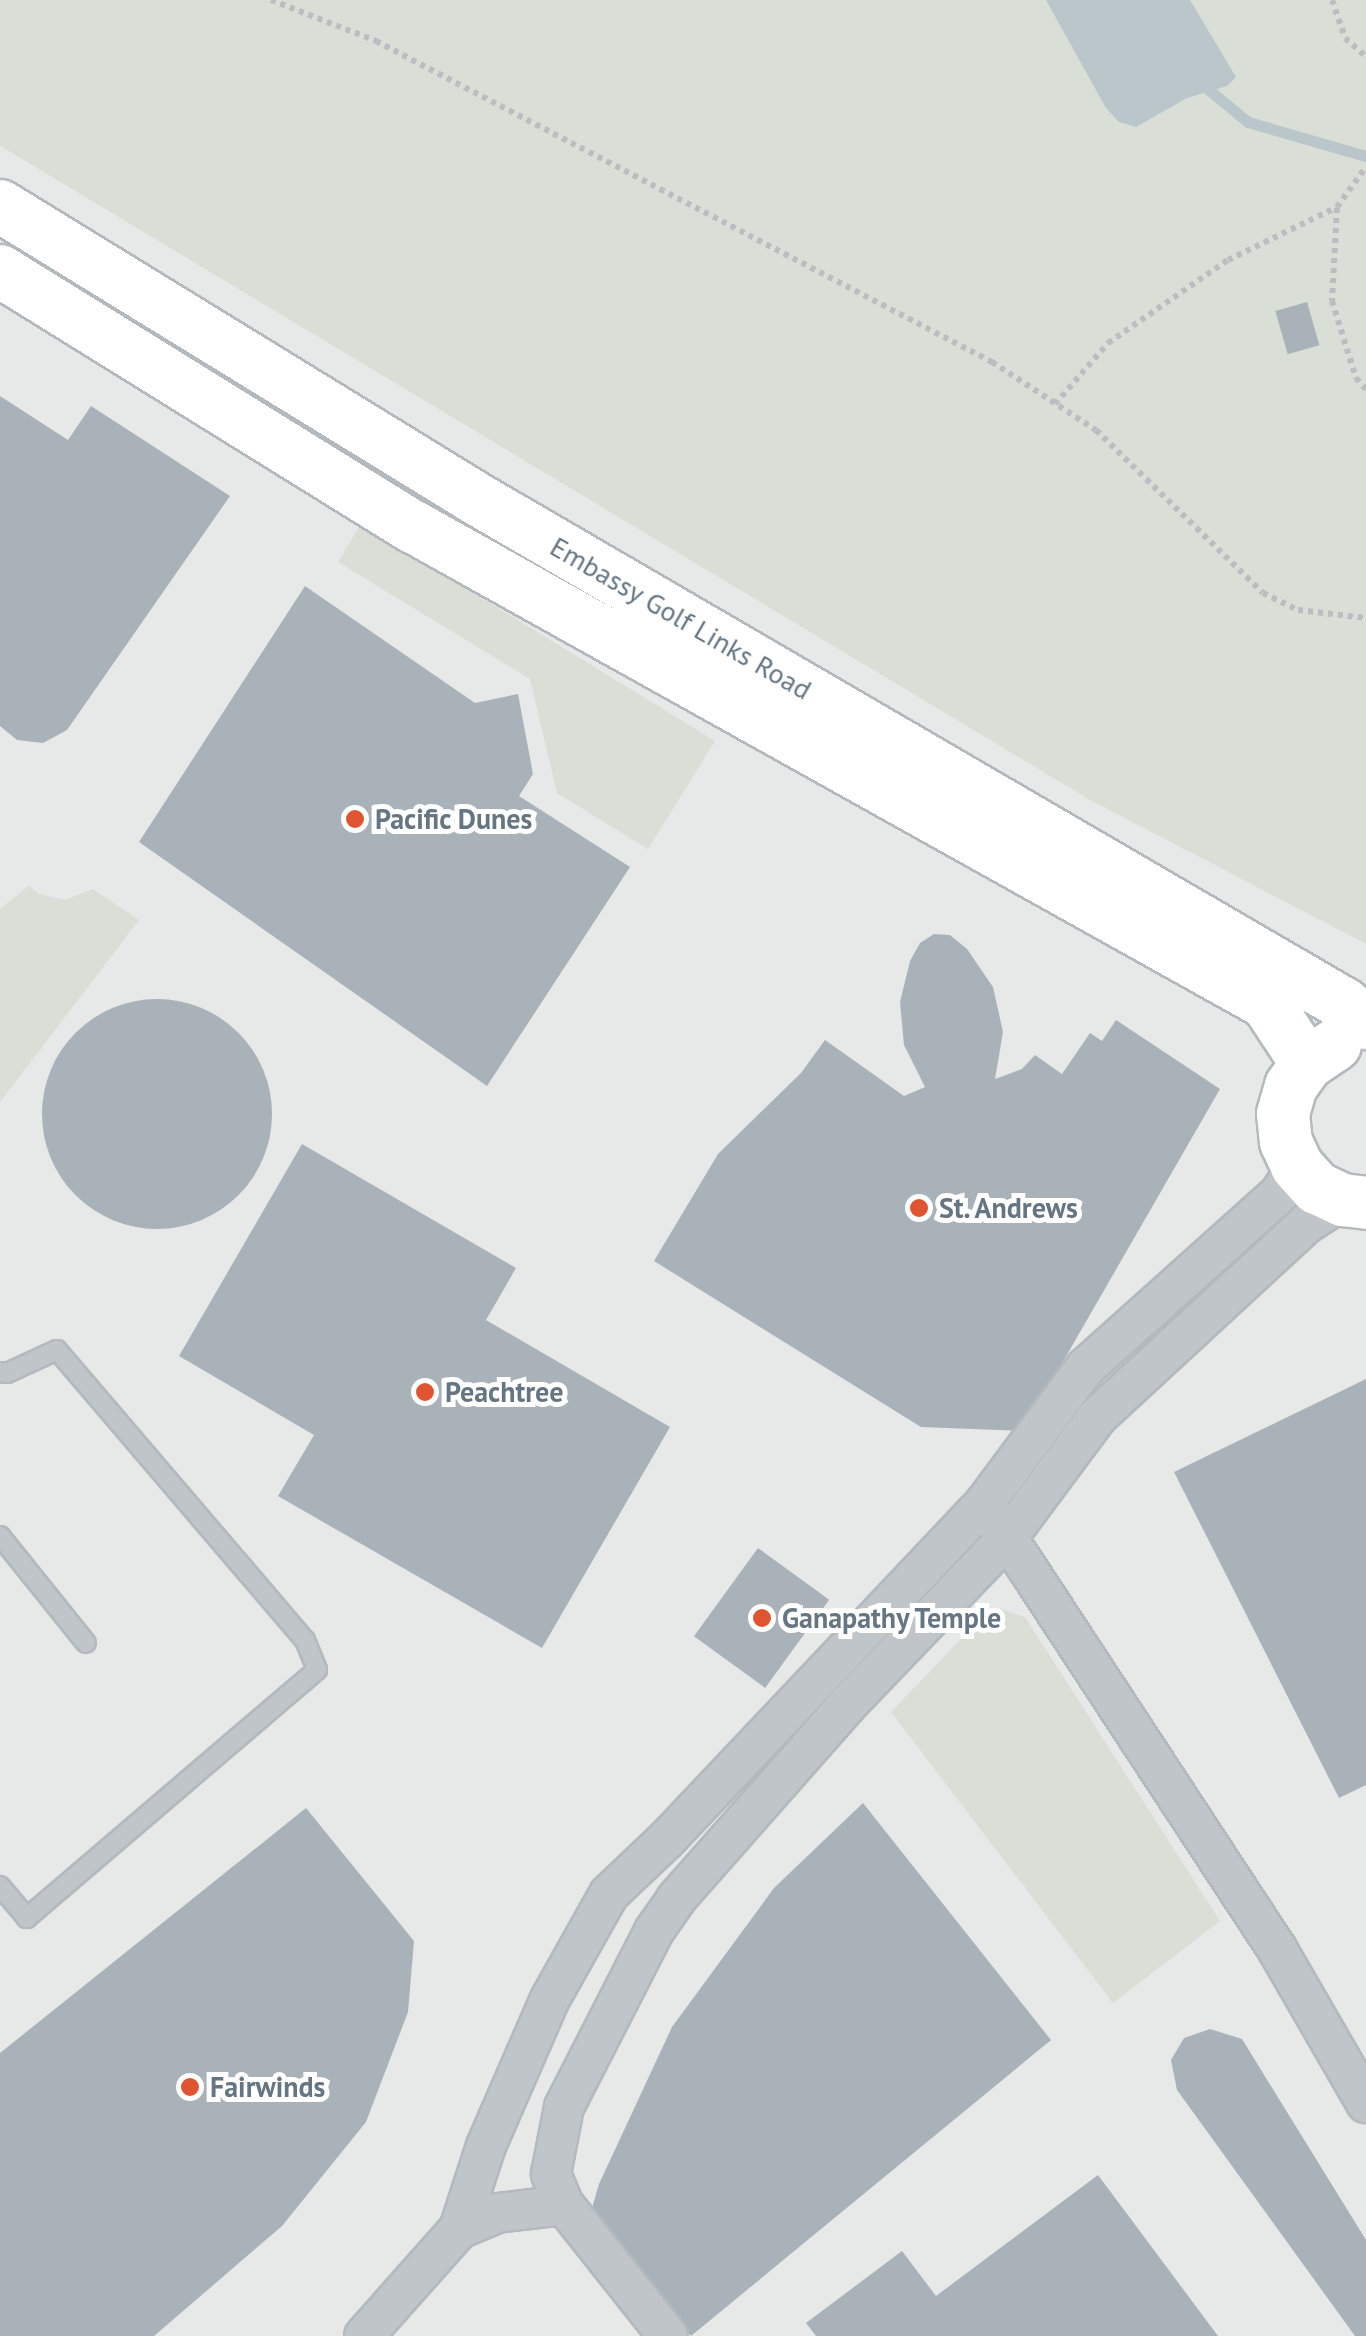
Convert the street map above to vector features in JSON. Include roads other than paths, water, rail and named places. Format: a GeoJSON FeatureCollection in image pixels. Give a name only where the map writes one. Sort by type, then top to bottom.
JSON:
{"type":"FeatureCollection","features":[{"type":"Feature","properties":{"kind":"street","name":"Embassy Golf Links Road"},"geometry":{"type":"LineString","coordinates":[[0,206],[477,500],[1344,1004],[1366,1023]]}},
{"type":"Feature","properties":{"kind":"street","name":"Embassy Golf Links Road"},"geometry":{"type":"LineString","coordinates":[[0,271],[412,526],[1267,1003],[1307,1064]]}},
{"type":"Feature","properties":{"kind":"street"},"geometry":{"type":"LineString","coordinates":[[1354,1201],[1318,1188],[1297,1166],[1286,1142],[1283,1114],[1291,1086],[1307,1064],[1344,1042],[1366,1039]]}},
{"type":"Feature","properties":{"kind":"street"},"geometry":{"type":"LineString","coordinates":[[459,2230],[486,2146],[550,1999],[608,1894],[668,1838],[984,1504],[1085,1368],[1280,1192],[1297,1166]]}},
{"type":"Feature","properties":{"kind":"street"},"geometry":{"type":"LineString","coordinates":[[668,2336],[564,2205],[552,2174],[564,2107],[665,1915],[846,1706],[1008,1537],[1097,1418],[1306,1224],[1354,1201]]}},
{"type":"Feature","properties":{"kind":"street"},"geometry":{"type":"LineString","coordinates":[[984,1504],[1277,1949],[1366,2103]]}},
{"type":"Feature","properties":{"kind":"street"},"geometry":{"type":"LineString","coordinates":[[364,2336],[459,2230],[497,2213],[564,2205]]}},
{"type":"Feature","properties":{"kind":"lane"},"geometry":{"type":"LineString","coordinates":[[0,1372],[6,1373],[57,1350],[306,1640],[317,1670],[27,1918],[0,1886]]}},
{"type":"Feature","properties":{"kind":"lane"},"geometry":{"type":"LineString","coordinates":[[1,1541],[86,1643]]}},
{"type":"Feature","properties":{"kind":"waterway"},"geometry":{"type":"LineString","coordinates":[[1197,80],[1248,122],[1366,156]]}},
{"type":"Feature","properties":{"kind":"place","name":"Pacific Dunes"},"geometry":{"type":"Point","coordinates":[355,819]}},
{"type":"Feature","properties":{"kind":"place","name":"St. Andrews"},"geometry":{"type":"Point","coordinates":[919,1208]}},
{"type":"Feature","properties":{"kind":"place","name":"Peachtree"},"geometry":{"type":"Point","coordinates":[425,1392]}},
{"type":"Feature","properties":{"kind":"place","name":"Ganapathy Temple"},"geometry":{"type":"Point","coordinates":[762,1618]}},
{"type":"Feature","properties":{"kind":"place","name":"Fairwinds"},"geometry":{"type":"Point","coordinates":[190,2087]}}]}
